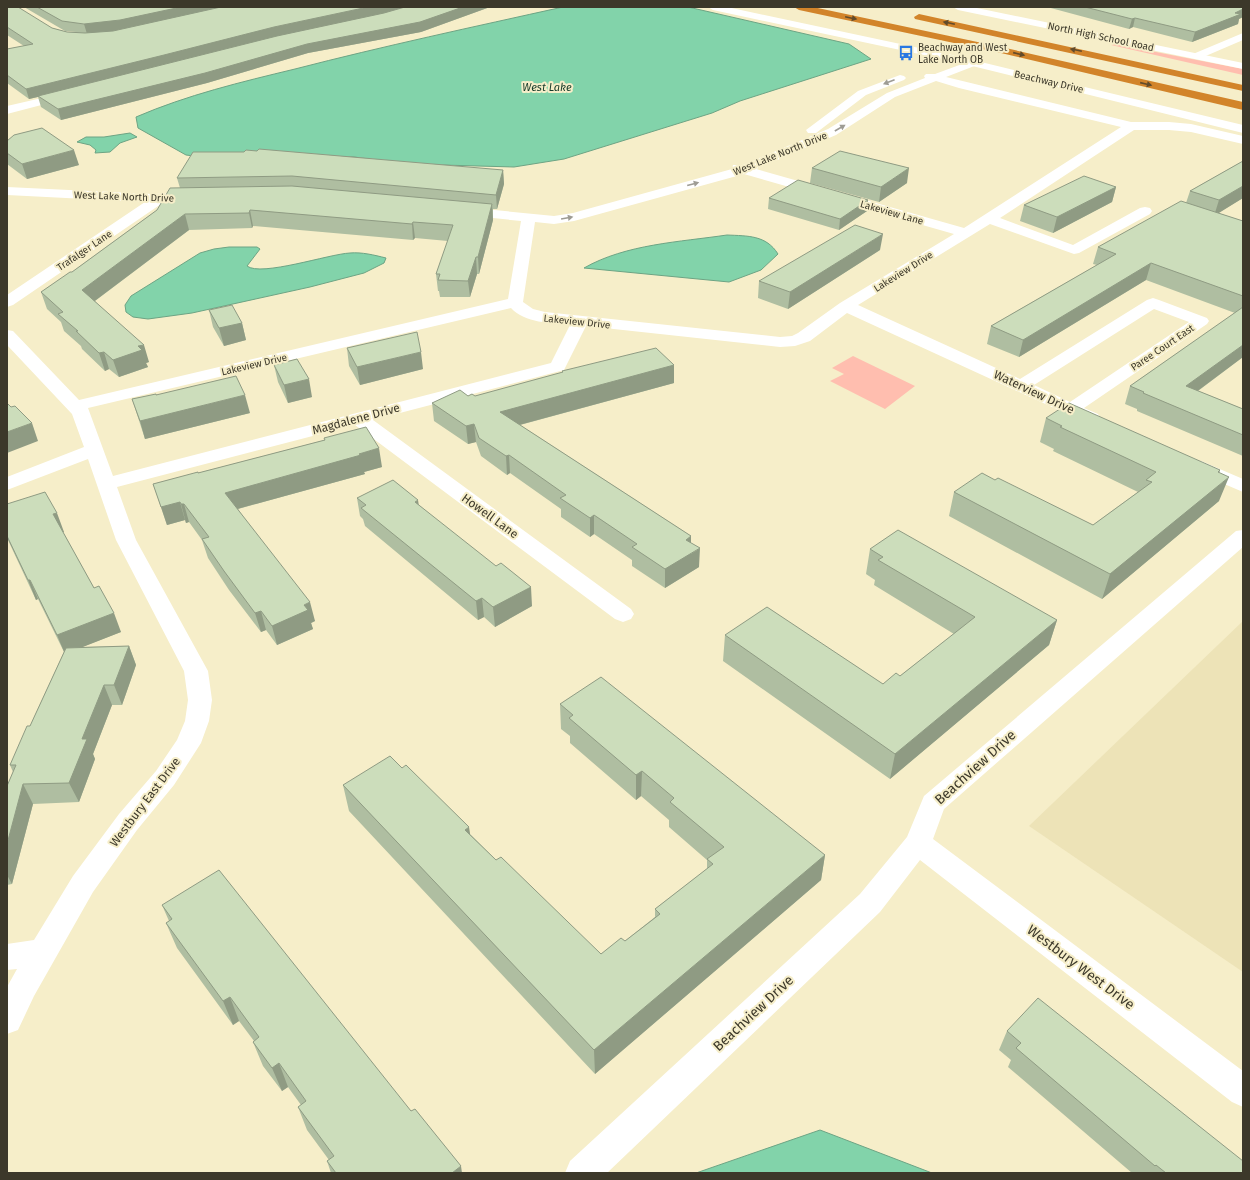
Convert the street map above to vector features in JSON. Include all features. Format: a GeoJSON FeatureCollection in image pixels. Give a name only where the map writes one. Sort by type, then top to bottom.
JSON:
{"type":"FeatureCollection","features":[{"type":"Feature","properties":{"kind":"highway"},"geometry":{"type":"LineString","coordinates":[[799,7],[1001,50],[1243,106]]}},
{"type":"Feature","properties":{"kind":"highway"},"geometry":{"type":"LineString","coordinates":[[910,15],[1243,86]]}},
{"type":"Feature","properties":{"kind":"street","name":"Beachway Drive"},"geometry":{"type":"LineString","coordinates":[[713,7],[952,58],[1243,128]]}},
{"type":"Feature","properties":{"kind":"street","name":"North High School Road"},"geometry":{"type":"LineString","coordinates":[[958,7],[1243,66]]}},
{"type":"Feature","properties":{"kind":"street"},"geometry":{"type":"LineString","coordinates":[[1197,56],[1243,36]]}},
{"type":"Feature","properties":{"kind":"street","name":"West Lake North Drive"},"geometry":{"type":"LineString","coordinates":[[529,218],[547,211],[564,208],[726,165],[816,128],[862,93],[952,58]]}},
{"type":"Feature","properties":{"kind":"street","name":"West Lake North Drive"},"geometry":{"type":"LineString","coordinates":[[454,210],[554,220],[574,217],[743,170],[832,132],[859,117],[891,95],[973,63]]}},
{"type":"Feature","properties":{"kind":"street"},"geometry":{"type":"LineString","coordinates":[[917,72],[959,85],[1131,126],[1169,126],[1191,128],[1243,140]]}},
{"type":"Feature","properties":{"kind":"street"},"geometry":{"type":"LineString","coordinates":[[7,110],[81,92]]}},
{"type":"Feature","properties":{"kind":"street","name":"Lakeview Drive"},"geometry":{"type":"LineString","coordinates":[[75,406],[515,302],[520,308],[535,315],[788,342],[804,337],[846,306],[989,219],[1131,126]]}},
{"type":"Feature","properties":{"kind":"street","name":"Lakeview Lane"},"geometry":{"type":"LineString","coordinates":[[726,165],[965,234]]}},
{"type":"Feature","properties":{"kind":"street","name":"West Lake North Drive"},"geometry":{"type":"LineString","coordinates":[[7,191],[160,198],[208,197]]}},
{"type":"Feature","properties":{"kind":"street","name":"Trafalger Lane"},"geometry":{"type":"LineString","coordinates":[[7,302],[160,198]]}},
{"type":"Feature","properties":{"kind":"street"},"geometry":{"type":"LineString","coordinates":[[989,219],[1074,250],[1145,211]]}},
{"type":"Feature","properties":{"kind":"street"},"geometry":{"type":"LineString","coordinates":[[515,302],[529,218]]}},
{"type":"Feature","properties":{"kind":"street","name":"Paree Court East"},"geometry":{"type":"LineString","coordinates":[[1021,386],[1153,303],[1201,321],[1071,409]]}},
{"type":"Feature","properties":{"kind":"street","name":"Waterview Drive"},"geometry":{"type":"LineString","coordinates":[[846,306],[1107,425]]}},
{"type":"Feature","properties":{"kind":"street","name":"Magdalene Drive"},"geometry":{"type":"LineString","coordinates":[[106,484],[558,366],[580,321]]}},
{"type":"Feature","properties":{"kind":"street"},"geometry":{"type":"LineString","coordinates":[[7,335],[81,412],[94,450],[7,484]]}},
{"type":"Feature","properties":{"kind":"street","name":"Howell Lane"},"geometry":{"type":"LineString","coordinates":[[358,418],[623,614]]}},
{"type":"Feature","properties":{"kind":"street","name":"Westbury East Drive"},"geometry":{"type":"LineString","coordinates":[[7,1020],[23,986],[42,952],[83,884],[128,822],[165,778],[188,743],[197,721],[200,700],[196,671],[126,540],[94,450]]}},
{"type":"Feature","properties":{"kind":"street"},"geometry":{"type":"LineString","coordinates":[[1186,460],[1243,486]]}},
{"type":"Feature","properties":{"kind":"street","name":"Beachview Drive"},"geometry":{"type":"LineString","coordinates":[[582,1173],[870,904],[918,843],[933,803],[1243,536]]}},
{"type":"Feature","properties":{"kind":"street","name":"Westbury West Drive"},"geometry":{"type":"LineString","coordinates":[[918,843],[1243,1091]]}},
{"type":"Feature","properties":{"kind":"street"},"geometry":{"type":"LineString","coordinates":[[7,957],[42,952]]}},
{"type":"Feature","properties":{"kind":"shaded area"},"geometry":{"type":"Polygon","coordinates":[[[1115,44],[1243,69],[1243,75],[1111,45],[1115,44]]]}},
{"type":"Feature","properties":{"kind":"shaded area"},"geometry":{"type":"Polygon","coordinates":[[[853,356],[915,386],[885,409],[830,381],[844,374],[832,368],[853,356]]]}},
{"type":"Feature","properties":{"kind":"shaded area"},"geometry":{"type":"Polygon","coordinates":[[[1243,621],[1243,972],[1029,826],[1243,621]]]}},
{"type":"Feature","properties":{"kind":"water","name":"West Lake"},"geometry":{"type":"Polygon","coordinates":[[[563,7],[688,7],[849,44],[871,59],[740,101],[712,113],[564,159],[514,167],[405,164],[354,157],[327,156],[219,159],[186,155],[138,128],[136,117],[175,102],[214,90],[362,52],[563,7]]]}},
{"type":"Feature","properties":{"kind":"water"},"geometry":{"type":"Polygon","coordinates":[[[130,133],[137,137],[120,143],[110,152],[95,153],[96,150],[90,145],[77,142],[86,137],[104,137],[130,133]]]}},
{"type":"Feature","properties":{"kind":"water"},"geometry":{"type":"Polygon","coordinates":[[[727,235],[749,236],[762,240],[768,243],[778,254],[761,270],[729,282],[584,268],[600,260],[635,249],[672,242],[727,235]]]}},
{"type":"Feature","properties":{"kind":"water"},"geometry":{"type":"Polygon","coordinates":[[[229,247],[257,247],[260,249],[247,266],[255,269],[280,267],[350,253],[364,253],[386,258],[384,263],[364,273],[310,287],[192,313],[148,319],[133,317],[126,312],[125,305],[131,296],[200,253],[229,247]]]}},
{"type":"Feature","properties":{"kind":"water"},"geometry":{"type":"Polygon","coordinates":[[[820,1130],[932,1173],[696,1173],[820,1130]]]}},
{"type":"Feature","properties":{"kind":"building"},"geometry":{"type":"Polygon","coordinates":[[[7,7],[18,7],[52,28],[67,32],[85,33],[113,31],[221,7],[368,7],[274,27],[26,89],[7,75],[7,49],[33,44],[7,27],[7,7]]]}},
{"type":"Feature","properties":{"kind":"building"},"geometry":{"type":"Polygon","coordinates":[[[37,7],[181,7],[120,20],[84,24],[62,21],[37,7]]]}},
{"type":"Feature","properties":{"kind":"building"},"geometry":{"type":"Polygon","coordinates":[[[405,7],[463,7],[420,22],[307,44],[205,73],[58,109],[38,96],[277,36],[384,13],[405,7]]]}},
{"type":"Feature","properties":{"kind":"building"},"geometry":{"type":"Polygon","coordinates":[[[1085,7],[1243,7],[1243,9],[1235,13],[1241,14],[1195,32],[1135,18],[1132,19],[1085,7]]]}},
{"type":"Feature","properties":{"kind":"building"},"geometry":{"type":"Polygon","coordinates":[[[42,128],[74,150],[22,164],[7,153],[7,141],[14,135],[42,128]]]}},
{"type":"Feature","properties":{"kind":"building"},"geometry":{"type":"Polygon","coordinates":[[[259,149],[503,170],[496,195],[292,176],[177,178],[193,152],[244,152],[246,150],[257,151],[259,149]]]}},
{"type":"Feature","properties":{"kind":"building"},"geometry":{"type":"Polygon","coordinates":[[[840,151],[909,168],[881,187],[812,168],[840,151]]]}},
{"type":"Feature","properties":{"kind":"building"},"geometry":{"type":"Polygon","coordinates":[[[1243,161],[1243,186],[1219,200],[1190,191],[1243,161]]]}},
{"type":"Feature","properties":{"kind":"building"},"geometry":{"type":"Polygon","coordinates":[[[1084,176],[1116,187],[1057,217],[1024,205],[1084,176]]]}},
{"type":"Feature","properties":{"kind":"building"},"geometry":{"type":"Polygon","coordinates":[[[798,180],[868,200],[840,219],[769,198],[798,180]]]}},
{"type":"Feature","properties":{"kind":"building"},"geometry":{"type":"Polygon","coordinates":[[[292,186],[492,204],[478,257],[476,257],[468,281],[438,280],[440,274],[436,274],[453,225],[413,222],[412,224],[250,210],[249,213],[185,214],[82,290],[144,345],[138,346],[142,350],[113,360],[104,352],[99,353],[76,331],[78,331],[58,314],[63,312],[41,292],[72,272],[157,210],[170,188],[292,186]]]}},
{"type":"Feature","properties":{"kind":"building"},"geometry":{"type":"Polygon","coordinates":[[[1181,201],[1243,221],[1243,296],[1151,263],[1023,340],[991,326],[1116,254],[1098,247],[1181,201]]]}},
{"type":"Feature","properties":{"kind":"building"},"geometry":{"type":"Polygon","coordinates":[[[855,225],[883,234],[790,292],[759,281],[855,225]]]}},
{"type":"Feature","properties":{"kind":"building"},"geometry":{"type":"Polygon","coordinates":[[[232,305],[242,323],[219,328],[209,310],[232,305]]]}},
{"type":"Feature","properties":{"kind":"building"},"geometry":{"type":"Polygon","coordinates":[[[1243,307],[1243,345],[1186,386],[1243,409],[1243,435],[1143,393],[1144,392],[1130,386],[1243,307]]]}},
{"type":"Feature","properties":{"kind":"building"},"geometry":{"type":"Polygon","coordinates":[[[417,332],[421,352],[357,367],[347,348],[417,332]]]}},
{"type":"Feature","properties":{"kind":"building"},"geometry":{"type":"Polygon","coordinates":[[[656,348],[674,365],[500,412],[691,536],[686,540],[700,548],[665,569],[632,547],[637,544],[594,515],[590,518],[560,498],[566,495],[509,455],[506,456],[479,438],[474,424],[466,426],[432,403],[460,390],[468,396],[472,394],[475,396],[563,372],[562,371],[656,348]]]}},
{"type":"Feature","properties":{"kind":"building"},"geometry":{"type":"Polygon","coordinates":[[[297,359],[309,379],[284,385],[274,365],[297,359]]]}},
{"type":"Feature","properties":{"kind":"building"},"geometry":{"type":"Polygon","coordinates":[[[236,376],[245,395],[140,421],[132,399],[156,395],[236,376]]]}},
{"type":"Feature","properties":{"kind":"building"},"geometry":{"type":"Polygon","coordinates":[[[7,403],[11,407],[15,406],[32,423],[7,432],[7,403]]]}},
{"type":"Feature","properties":{"kind":"building"},"geometry":{"type":"Polygon","coordinates":[[[1069,403],[1220,470],[1218,472],[1229,477],[1110,574],[954,492],[982,473],[995,480],[998,478],[1093,525],[1152,482],[1146,480],[1156,472],[1060,427],[1062,426],[1046,418],[1069,403]]]}},
{"type":"Feature","properties":{"kind":"building"},"geometry":{"type":"Polygon","coordinates":[[[366,427],[379,448],[359,454],[361,455],[225,493],[310,602],[304,605],[308,610],[272,626],[261,611],[255,613],[224,571],[202,539],[209,537],[184,504],[181,504],[180,502],[161,507],[153,484],[325,440],[324,438],[366,427]]]}},
{"type":"Feature","properties":{"kind":"building"},"geometry":{"type":"Polygon","coordinates":[[[393,480],[418,500],[415,502],[496,566],[501,563],[531,587],[493,607],[482,598],[476,601],[361,508],[366,505],[357,498],[393,480]]]}},
{"type":"Feature","properties":{"kind":"building"},"geometry":{"type":"Polygon","coordinates":[[[45,492],[57,513],[53,514],[94,588],[99,586],[114,613],[57,635],[7,536],[7,504],[45,492]]]}},
{"type":"Feature","properties":{"kind":"building"},"geometry":{"type":"Polygon","coordinates":[[[898,530],[1057,620],[895,754],[725,635],[767,607],[883,684],[896,673],[900,676],[975,617],[878,560],[883,557],[870,549],[898,530]]]}},
{"type":"Feature","properties":{"kind":"building"},"geometry":{"type":"Polygon","coordinates":[[[129,646],[114,685],[104,685],[82,739],[87,739],[69,783],[23,784],[7,844],[7,786],[16,765],[10,765],[27,726],[30,726],[66,648],[129,646]]]}},
{"type":"Feature","properties":{"kind":"building"},"geometry":{"type":"Polygon","coordinates":[[[601,677],[825,855],[594,1050],[343,785],[390,756],[402,768],[406,765],[469,827],[465,830],[496,860],[501,857],[601,954],[621,938],[625,941],[660,914],[655,909],[713,864],[707,859],[724,847],[670,802],[674,798],[642,771],[636,775],[569,718],[573,715],[560,704],[601,677]]]}},
{"type":"Feature","properties":{"kind":"building"},"geometry":{"type":"Polygon","coordinates":[[[219,870],[411,1111],[415,1109],[461,1166],[452,1173],[336,1173],[327,1161],[334,1156],[298,1107],[306,1101],[279,1063],[272,1068],[253,1042],[259,1037],[230,997],[223,1001],[166,923],[172,919],[162,905],[219,870]]]}},
{"type":"Feature","properties":{"kind":"building"},"geometry":{"type":"Polygon","coordinates":[[[1038,998],[1243,1161],[1243,1173],[1166,1173],[1156,1165],[1155,1166],[1016,1048],[1021,1043],[1007,1031],[1038,998]]]}},
{"type":"Feature","properties":{"kind":"place","name":"Beachway and West Lake North OB"},"geometry":{"type":"Point","coordinates":[906,53]}}]}
